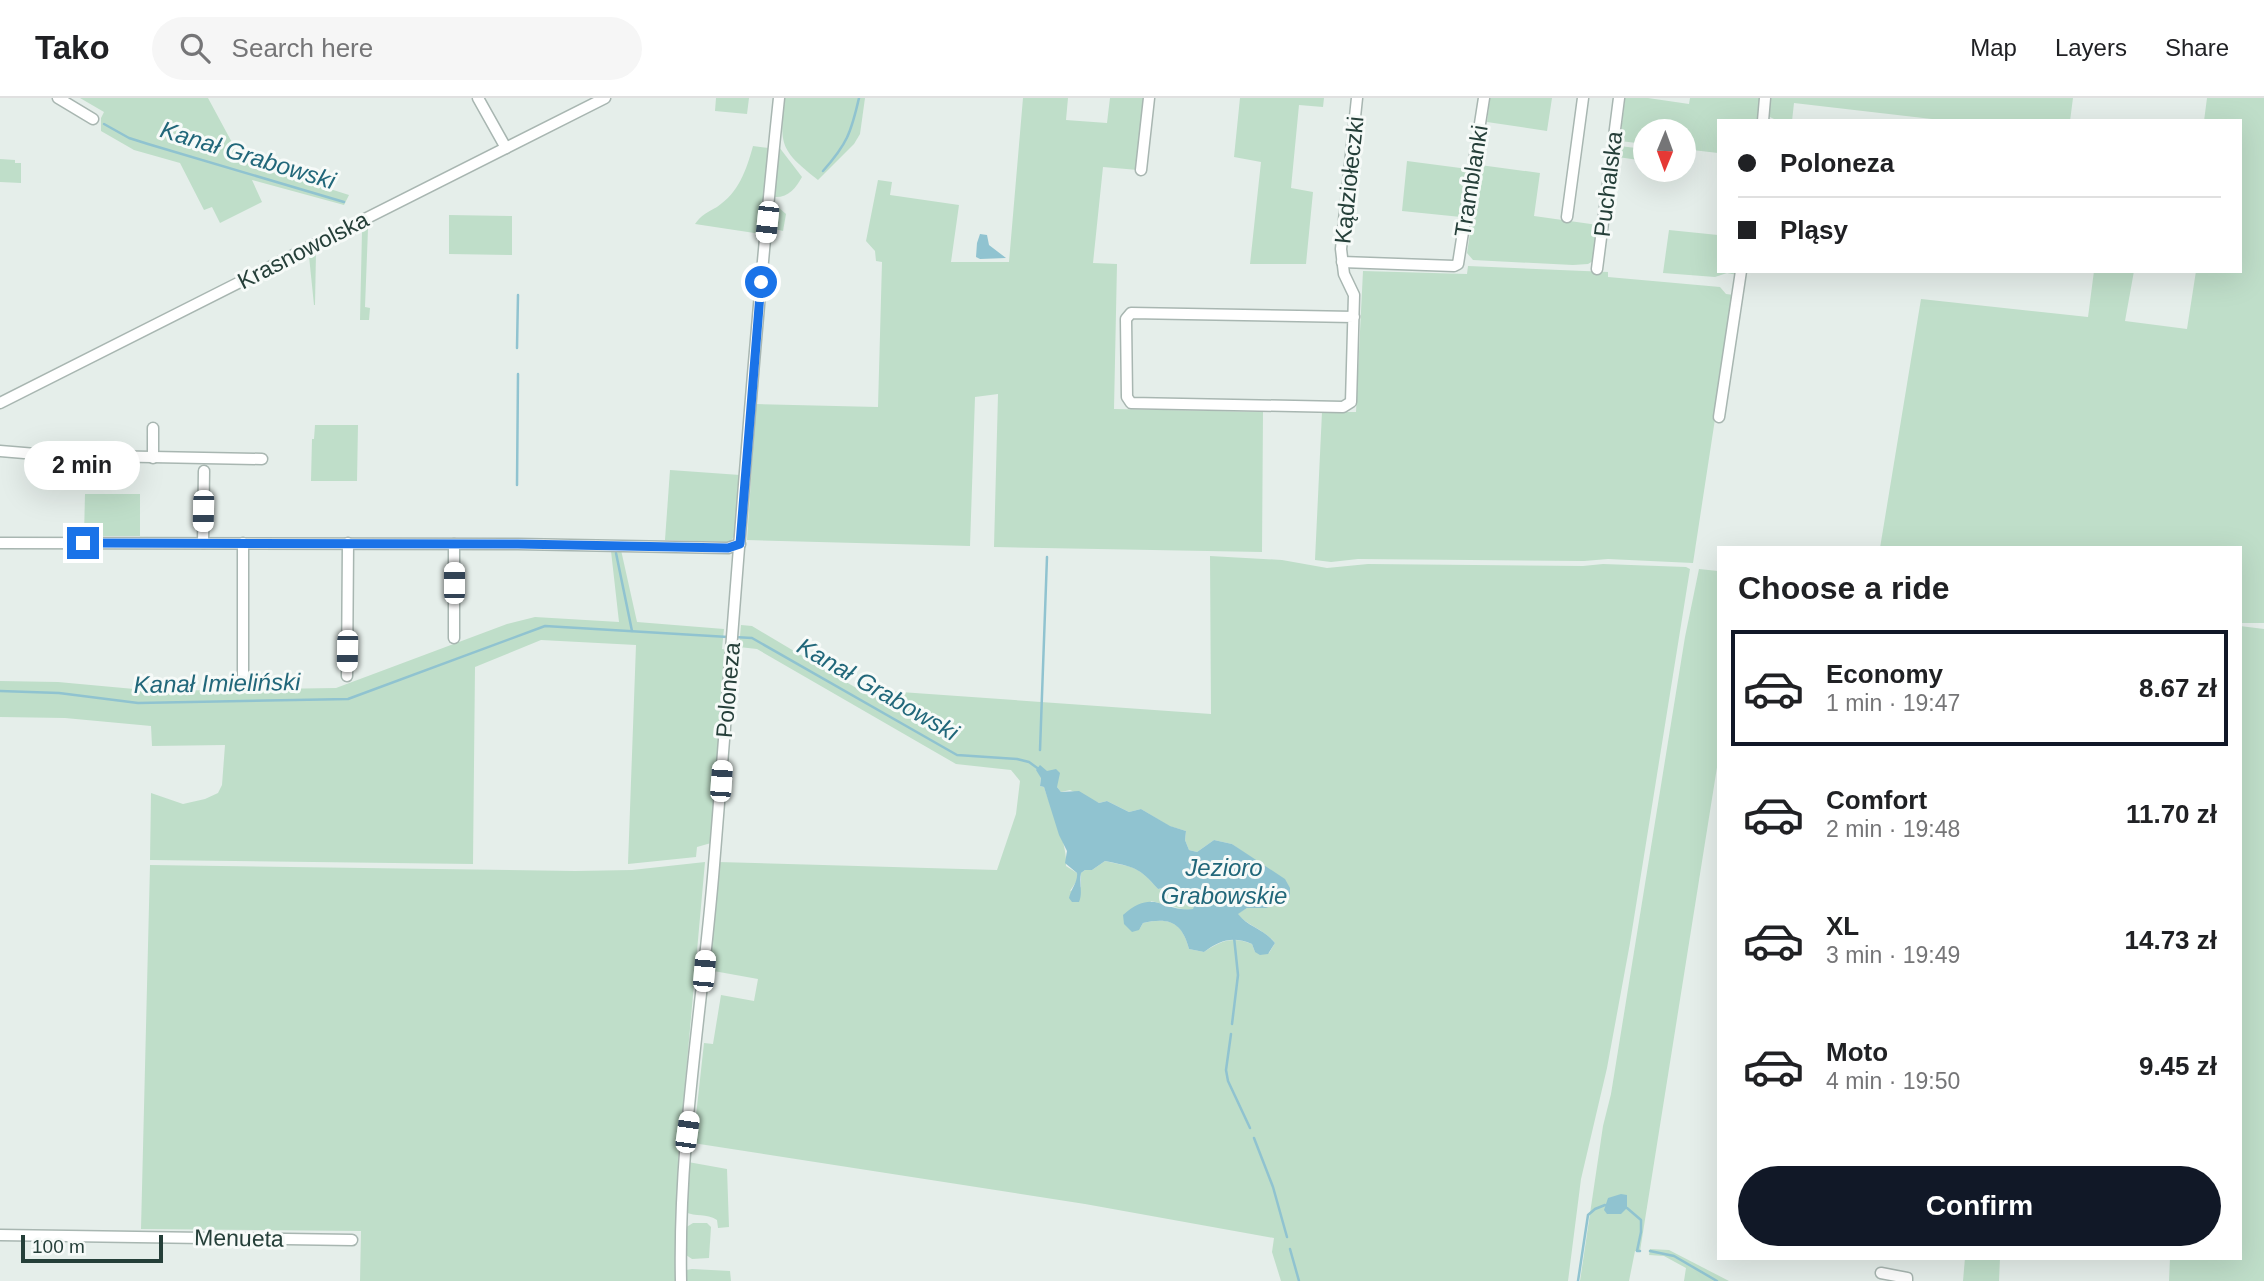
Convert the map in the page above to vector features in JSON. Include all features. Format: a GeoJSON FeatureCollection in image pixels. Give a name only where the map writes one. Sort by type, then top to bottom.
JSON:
{"type":"FeatureCollection","features":[{"type":"Feature","properties":{"kind":"street"},"geometry":{"type":"LineString","coordinates":[[58,98],[93,120]]}},
{"type":"Feature","properties":{"kind":"street"},"geometry":{"type":"LineString","coordinates":[[478,98],[506,148]]}},
{"type":"Feature","properties":{"kind":"street","name":"Krasnowolska"},"geometry":{"type":"LineString","coordinates":[[0,403],[605,98]]}},
{"type":"Feature","properties":{"kind":"street","name":"Poloneza"},"geometry":{"type":"LineString","coordinates":[[681,1281],[683,1172],[712,894],[757,324],[779,98]]}},
{"type":"Feature","properties":{"kind":"street"},"geometry":{"type":"LineString","coordinates":[[1141,170],[1149,98]]}},
{"type":"Feature","properties":{"kind":"street","name":"Kądziołeczki"},"geometry":{"type":"LineString","coordinates":[[1342,262],[1341,249],[1357,98]]}},
{"type":"Feature","properties":{"kind":"street","name":"Tramblanki"},"geometry":{"type":"LineString","coordinates":[[1342,262],[1458,264],[1484,98]]}},
{"type":"Feature","properties":{"kind":"street"},"geometry":{"type":"LineString","coordinates":[[1567,217],[1583,98]]}},
{"type":"Feature","properties":{"kind":"street","name":"Puchalska"},"geometry":{"type":"LineString","coordinates":[[1597,269],[1619,98]]}},
{"type":"Feature","properties":{"kind":"street"},"geometry":{"type":"LineString","coordinates":[[1763,119],[1765,98]]}},
{"type":"Feature","properties":{"kind":"street"},"geometry":{"type":"LineString","coordinates":[[1342,262],[1344,274],[1354,295],[1354,317],[1351,402],[1348,406],[1131,403],[1127,397],[1126,319],[1132,313],[1354,317]]}},
{"type":"Feature","properties":{"kind":"street"},"geometry":{"type":"LineString","coordinates":[[1719,417],[1741,273]]}},
{"type":"Feature","properties":{"kind":"street"},"geometry":{"type":"LineString","coordinates":[[153,428],[153,458]]}},
{"type":"Feature","properties":{"kind":"street"},"geometry":{"type":"LineString","coordinates":[[0,451],[153,458],[262,458]]}},
{"type":"Feature","properties":{"kind":"street"},"geometry":{"type":"LineString","coordinates":[[203,543],[204,471]]}},
{"type":"Feature","properties":{"kind":"street"},"geometry":{"type":"LineString","coordinates":[[0,543],[348,543],[728,548],[740,544]]}},
{"type":"Feature","properties":{"kind":"street"},"geometry":{"type":"LineString","coordinates":[[243,543],[243,675]]}},
{"type":"Feature","properties":{"kind":"street"},"geometry":{"type":"LineString","coordinates":[[347,676],[348,543]]}},
{"type":"Feature","properties":{"kind":"street"},"geometry":{"type":"LineString","coordinates":[[454,544],[454,638]]}},
{"type":"Feature","properties":{"kind":"street","name":"Menueta"},"geometry":{"type":"LineString","coordinates":[[0,1235],[352,1240]]}},
{"type":"Feature","properties":{"kind":"street"},"geometry":{"type":"LineString","coordinates":[[1882,1277],[1907,1280]]}},
{"type":"Feature","properties":{"kind":"green space"},"geometry":{"type":"Polygon","coordinates":[[[80,98],[208,98],[242,161],[349,195],[344,205],[252,180],[262,202],[220,223],[212,207],[204,210],[180,163],[134,150],[101,131],[104,112],[80,98]]]}},
{"type":"Feature","properties":{"kind":"green space"},"geometry":{"type":"Polygon","coordinates":[[[716,98],[749,98],[747,114],[715,111],[716,98]]]}},
{"type":"Feature","properties":{"kind":"green space"},"geometry":{"type":"Polygon","coordinates":[[[785,98],[865,98],[860,134],[854,144],[818,180],[796,161],[785,145],[782,126],[785,98]]]}},
{"type":"Feature","properties":{"kind":"green space"},"geometry":{"type":"Polygon","coordinates":[[[1023,98],[1068,98],[1066,120],[1107,123],[1110,98],[1146,98],[1138,170],[1103,167],[1093,263],[1117,264],[1114,409],[1263,412],[1262,552],[994,547],[998,394],[975,397],[970,546],[747,540],[756,404],[878,407],[882,262],[876,261],[875,251],[866,241],[878,180],[892,182],[890,195],[959,205],[951,262],[1009,262],[1023,98]]]}},
{"type":"Feature","properties":{"kind":"green space"},"geometry":{"type":"Polygon","coordinates":[[[1240,98],[1324,98],[1323,107],[1299,105],[1291,188],[1313,192],[1306,264],[1250,264],[1261,162],[1234,157],[1240,98]]]}},
{"type":"Feature","properties":{"kind":"green space"},"geometry":{"type":"Polygon","coordinates":[[[1490,98],[1552,98],[1547,131],[1487,122],[1490,98]]]}},
{"type":"Feature","properties":{"kind":"green space"},"geometry":{"type":"Polygon","coordinates":[[[1625,98],[1648,98],[1689,104],[1690,98],[1760,98],[1759,119],[1717,119],[1717,153],[1696,150],[1696,119],[1633,119],[1633,143],[1620,141],[1625,98]]]}},
{"type":"Feature","properties":{"kind":"green space"},"geometry":{"type":"Polygon","coordinates":[[[1770,98],[2073,98],[2070,119],[1932,119],[1794,103],[1792,119],[1774,119],[1768,116],[1770,98]]]}},
{"type":"Feature","properties":{"kind":"green space"},"geometry":{"type":"Polygon","coordinates":[[[2207,98],[2264,98],[2264,623],[2242,623],[2242,546],[1880,546],[1921,299],[2088,317],[2094,273],[2134,273],[2125,321],[2187,329],[2196,273],[2242,273],[2242,119],[2204,119],[2207,98]]]}},
{"type":"Feature","properties":{"kind":"green space"},"geometry":{"type":"Polygon","coordinates":[[[753,146],[769,148],[761,234],[695,224],[731,195],[744,172],[753,146]]]}},
{"type":"Feature","properties":{"kind":"green space"},"geometry":{"type":"Polygon","coordinates":[[[1619,146],[1633,148],[1633,159],[1618,157],[1619,146]]]}},
{"type":"Feature","properties":{"kind":"green space"},"geometry":{"type":"Polygon","coordinates":[[[779,147],[802,177],[791,192],[774,197],[779,147]]]}},
{"type":"Feature","properties":{"kind":"green space"},"geometry":{"type":"Polygon","coordinates":[[[0,159],[21,163],[21,183],[0,182],[0,159]]]}},
{"type":"Feature","properties":{"kind":"green space"},"geometry":{"type":"Polygon","coordinates":[[[1407,161],[1468,169],[1467,178],[1462,179],[1461,185],[1465,188],[1461,217],[1402,211],[1407,161]]]}},
{"type":"Feature","properties":{"kind":"green space"},"geometry":{"type":"Polygon","coordinates":[[[1480,165],[1540,173],[1534,216],[1598,225],[1593,261],[1573,265],[1473,260],[1467,253],[1480,165]]]}},
{"type":"Feature","properties":{"kind":"green space"},"geometry":{"type":"Polygon","coordinates":[[[772,206],[778,207],[786,214],[783,231],[770,228],[772,206]]]}},
{"type":"Feature","properties":{"kind":"green space"},"geometry":{"type":"Polygon","coordinates":[[[449,215],[512,216],[512,255],[449,254],[449,215]]]}},
{"type":"Feature","properties":{"kind":"green space"},"geometry":{"type":"Polygon","coordinates":[[[368,229],[365,307],[370,308],[369,320],[360,320],[362,231],[368,229]]]}},
{"type":"Feature","properties":{"kind":"green space"},"geometry":{"type":"Polygon","coordinates":[[[1669,230],[1717,235],[1717,273],[1727,273],[1715,277],[1663,273],[1669,230]]]}},
{"type":"Feature","properties":{"kind":"green space"},"geometry":{"type":"Polygon","coordinates":[[[316,252],[315,305],[314,305],[309,256],[316,252]]]}},
{"type":"Feature","properties":{"kind":"green space"},"geometry":{"type":"Polygon","coordinates":[[[1468,266],[1608,272],[1608,277],[1720,287],[1726,294],[1734,295],[1693,563],[1608,559],[1315,560],[1322,412],[1356,412],[1363,271],[1467,274],[1468,266]]]}},
{"type":"Feature","properties":{"kind":"green space"},"geometry":{"type":"Polygon","coordinates":[[[315,425],[358,425],[357,481],[311,481],[315,425]]]}},
{"type":"Feature","properties":{"kind":"green space"},"geometry":{"type":"Polygon","coordinates":[[[670,470],[740,475],[736,534],[730,542],[665,540],[670,470]]]}},
{"type":"Feature","properties":{"kind":"green space"},"geometry":{"type":"Polygon","coordinates":[[[85,494],[140,494],[140,536],[84,536],[85,494]]]}},
{"type":"Feature","properties":{"kind":"green space"},"geometry":{"type":"Polygon","coordinates":[[[621,550],[637,622],[724,629],[722,649],[727,650],[711,843],[697,847],[696,857],[628,864],[636,645],[541,640],[475,667],[473,864],[150,860],[151,793],[183,804],[218,793],[222,785],[225,745],[152,746],[151,726],[65,718],[0,717],[0,681],[58,682],[156,691],[336,688],[507,624],[535,617],[619,622],[611,551],[621,550]]]}},
{"type":"Feature","properties":{"kind":"green space"},"geometry":{"type":"Polygon","coordinates":[[[1210,556],[1282,560],[1327,568],[1368,564],[1603,564],[1690,569],[1630,943],[1607,1068],[1581,1179],[1568,1281],[1281,1281],[1272,1252],[1274,1238],[1085,1204],[693,1143],[704,1043],[713,1044],[721,995],[754,1001],[758,979],[708,970],[718,862],[997,870],[1016,814],[1020,781],[1011,770],[956,764],[757,649],[739,647],[741,625],[752,626],[858,689],[1211,714],[1210,556]],[[1041,777],[1040,786],[1044,787],[1058,826],[1066,866],[1077,873],[1078,879],[1070,891],[1081,887],[1081,873],[1092,870],[1105,861],[1129,867],[1140,871],[1158,889],[1174,886],[1195,902],[1193,909],[1186,910],[1151,901],[1139,930],[1143,923],[1168,921],[1183,933],[1189,949],[1204,952],[1221,943],[1238,940],[1252,944],[1255,952],[1269,953],[1275,943],[1237,914],[1247,908],[1266,908],[1257,862],[1232,844],[1214,840],[1197,852],[1189,850],[1185,840],[1186,831],[1169,826],[1141,809],[1129,812],[1107,801],[1099,803],[1070,790],[1061,792],[1057,783],[1041,777]]]}},
{"type":"Feature","properties":{"kind":"green space"},"geometry":{"type":"Polygon","coordinates":[[[1699,569],[1717,571],[1717,767],[1640,1251],[1635,1251],[1629,1281],[1580,1281],[1603,1126],[1611,1094],[1685,637],[1699,569]]]}},
{"type":"Feature","properties":{"kind":"green space"},"geometry":{"type":"Polygon","coordinates":[[[2242,626],[2264,629],[2264,1281],[2169,1281],[2170,1260],[2242,1260],[2242,626]]]}},
{"type":"Feature","properties":{"kind":"green space"},"geometry":{"type":"Polygon","coordinates":[[[705,862],[678,1162],[676,1281],[360,1281],[361,1231],[141,1229],[150,865],[575,871],[632,870],[705,862]]]}},
{"type":"Feature","properties":{"kind":"green space"},"geometry":{"type":"Polygon","coordinates":[[[688,1162],[727,1169],[729,1227],[718,1228],[717,1220],[713,1218],[685,1212],[688,1162]]]}},
{"type":"Feature","properties":{"kind":"green space"},"geometry":{"type":"Polygon","coordinates":[[[693,1223],[707,1223],[711,1227],[709,1258],[692,1259],[686,1255],[685,1228],[693,1223]]]}},
{"type":"Feature","properties":{"kind":"green space"},"geometry":{"type":"Polygon","coordinates":[[[1650,1249],[1669,1250],[1729,1281],[1684,1281],[1686,1268],[1664,1256],[1649,1255],[1650,1249]]]}},
{"type":"Feature","properties":{"kind":"green space"},"geometry":{"type":"Polygon","coordinates":[[[1965,1260],[2000,1260],[1999,1281],[1963,1281],[1965,1260]]]}},
{"type":"Feature","properties":{"kind":"green space"},"geometry":{"type":"Polygon","coordinates":[[[686,1270],[730,1271],[731,1281],[686,1281],[686,1270]]]}},
{"type":"Feature","properties":{"kind":"water"},"geometry":{"type":"Polygon","coordinates":[[[980,234],[987,235],[989,245],[1006,258],[976,257],[980,234]]]}},
{"type":"Feature","properties":{"kind":"water","name":"Jezioro Grabowskie"},"geometry":{"type":"Polygon","coordinates":[[[1040,765],[1047,771],[1056,769],[1060,773],[1057,787],[1061,792],[1079,791],[1099,803],[1107,801],[1129,812],[1141,809],[1170,826],[1186,831],[1185,840],[1189,850],[1197,852],[1214,840],[1232,844],[1285,879],[1290,888],[1290,897],[1266,908],[1247,908],[1238,914],[1275,943],[1268,954],[1260,955],[1255,952],[1252,944],[1239,940],[1221,942],[1204,952],[1189,949],[1183,933],[1167,921],[1143,923],[1139,930],[1132,932],[1124,924],[1123,915],[1134,907],[1151,902],[1174,908],[1193,909],[1195,902],[1189,895],[1178,895],[1174,886],[1158,889],[1141,872],[1123,865],[1105,861],[1092,870],[1085,870],[1081,873],[1079,902],[1072,902],[1069,898],[1077,873],[1065,863],[1067,851],[1059,835],[1044,787],[1040,786],[1041,778],[1036,770],[1040,765]]]}},
{"type":"Feature","properties":{"kind":"water"},"geometry":{"type":"Polygon","coordinates":[[[1627,1195],[1627,1208],[1621,1214],[1607,1214],[1604,1210],[1608,1198],[1627,1195]]]}},
{"type":"Feature","properties":{"kind":"waterway"},"geometry":{"type":"LineString","coordinates":[[823,171],[847,138],[859,98]]}},
{"type":"Feature","properties":{"kind":"waterway","name":"Kanał Grabowski"},"geometry":{"type":"LineString","coordinates":[[104,124],[129,138],[344,202]]}},
{"type":"Feature","properties":{"kind":"waterway","name":"Kanał Grabowski"},"geometry":{"type":"LineString","coordinates":[[517,348],[518,295]]}},
{"type":"Feature","properties":{"kind":"waterway","name":"Kanał Grabowski"},"geometry":{"type":"LineString","coordinates":[[517,485],[518,374]]}},
{"type":"Feature","properties":{"kind":"waterway","name":"Kanał Grabowski"},"geometry":{"type":"LineString","coordinates":[[616,553],[632,631]]}},
{"type":"Feature","properties":{"kind":"waterway"},"geometry":{"type":"LineString","coordinates":[[1040,750],[1047,557]]}},
{"type":"Feature","properties":{"kind":"waterway","name":"Kanał Imieliński"},"geometry":{"type":"LineString","coordinates":[[0,691],[59,693],[138,703],[348,699],[545,626],[728,637]]}},
{"type":"Feature","properties":{"kind":"waterway","name":"Kanał Grabowski"},"geometry":{"type":"LineString","coordinates":[[734,637],[752,638],[957,755],[1017,759],[1029,762],[1040,770]]}},
{"type":"Feature","properties":{"kind":"waterway","name":"Kanał Grabowski"},"geometry":{"type":"LineString","coordinates":[[1232,1024],[1238,975],[1234,937]]}},
{"type":"Feature","properties":{"kind":"waterway","name":"Kanał Grabowski"},"geometry":{"type":"LineString","coordinates":[[1231,1034],[1226,1070],[1228,1081],[1250,1128]]}},
{"type":"Feature","properties":{"kind":"waterway","name":"Kanał Grabowski"},"geometry":{"type":"LineString","coordinates":[[1254,1138],[1273,1187],[1287,1237]]}},
{"type":"Feature","properties":{"kind":"waterway"},"geometry":{"type":"LineString","coordinates":[[1578,1281],[1588,1215],[1605,1205]]}},
{"type":"Feature","properties":{"kind":"waterway"},"geometry":{"type":"LineString","coordinates":[[1627,1208],[1641,1220],[1637,1251],[1640,1251]]}},
{"type":"Feature","properties":{"kind":"waterway","name":"Kanał Grabowski"},"geometry":{"type":"LineString","coordinates":[[1290,1249],[1299,1281]]}},
{"type":"Feature","properties":{"kind":"waterway"},"geometry":{"type":"LineString","coordinates":[[1650,1251],[1674,1256],[1717,1281]]}},
{"type":"Feature","properties":{"kind":"route"},"geometry":{"type":"LineString","coordinates":[[83,543],[518,544],[728,548],[740,544],[761,282]]}}]}
